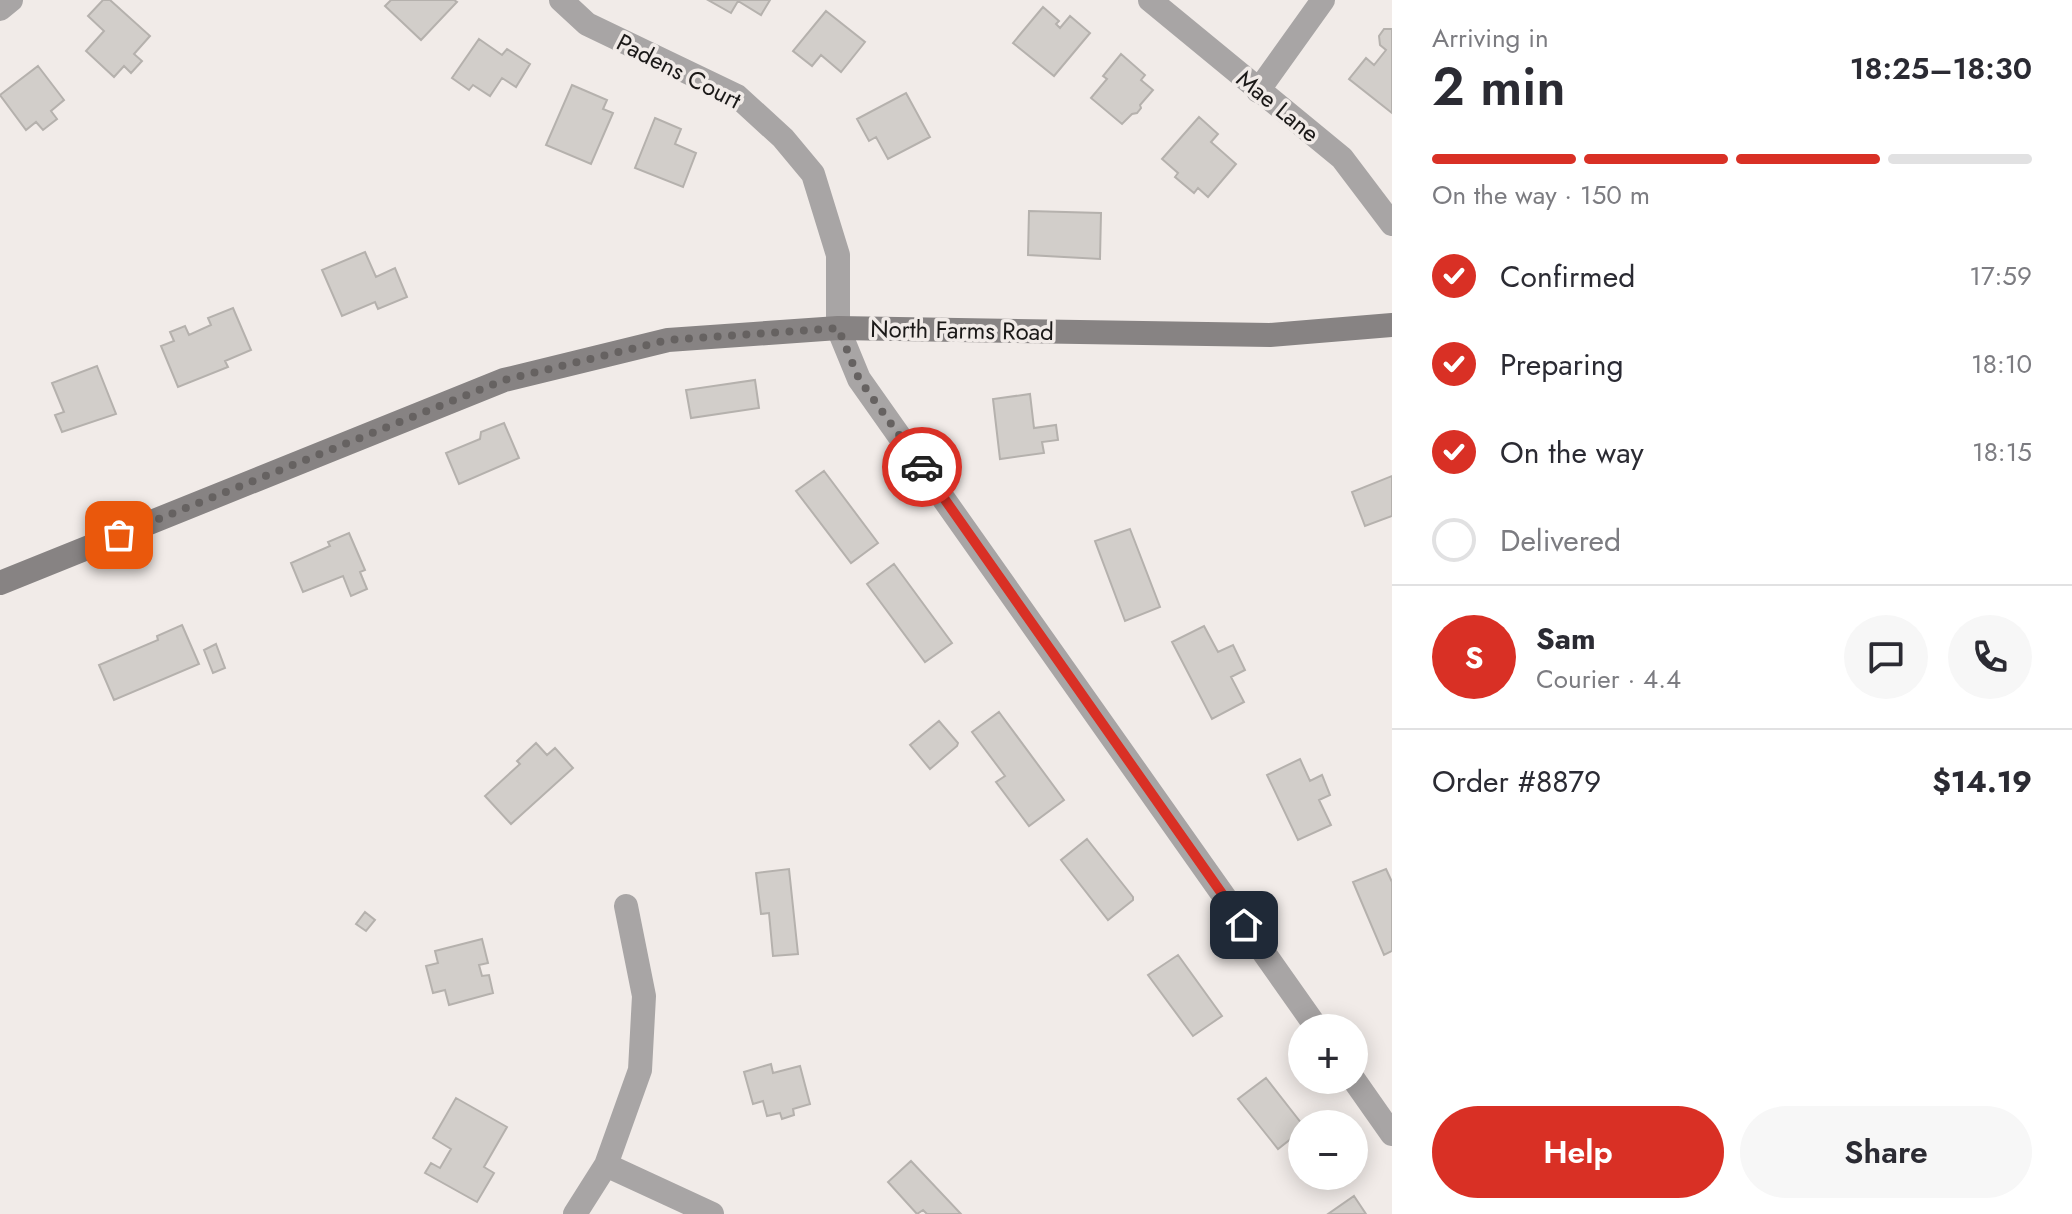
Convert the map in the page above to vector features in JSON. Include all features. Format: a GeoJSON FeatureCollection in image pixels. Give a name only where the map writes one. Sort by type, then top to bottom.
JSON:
{"type":"FeatureCollection","features":[{"type":"Feature","properties":{"kind":"main road","name":"North Farms Road"},"geometry":{"type":"LineString","coordinates":[[0,583],[504,380],[668,340],[838,328],[1270,335],[1392,325]]}},
{"type":"Feature","properties":{"kind":"street"},"geometry":{"type":"LineString","coordinates":[[0,9],[11,0]]}},
{"type":"Feature","properties":{"kind":"street","name":"Padens Court"},"geometry":{"type":"LineString","coordinates":[[561,0],[587,24],[737,96],[783,138],[813,174],[838,255],[838,328]]}},
{"type":"Feature","properties":{"kind":"street","name":"Mae Lane"},"geometry":{"type":"LineString","coordinates":[[1150,0],[1342,158],[1392,224]]}},
{"type":"Feature","properties":{"kind":"street"},"geometry":{"type":"LineString","coordinates":[[1258,91],[1323,0]]}},
{"type":"Feature","properties":{"kind":"street"},"geometry":{"type":"LineString","coordinates":[[838,328],[859,379],[1307,1014]]}},
{"type":"Feature","properties":{"kind":"street"},"geometry":{"type":"LineString","coordinates":[[575,1214],[606,1165],[640,1070],[644,996],[626,906]]}},
{"type":"Feature","properties":{"kind":"street"},"geometry":{"type":"LineString","coordinates":[[1364,1094],[1392,1134]]}},
{"type":"Feature","properties":{"kind":"street"},"geometry":{"type":"LineString","coordinates":[[606,1165],[712,1214]]}},
{"type":"Feature","properties":{"kind":"building"},"geometry":{"type":"Polygon","coordinates":[[[103,0],[110,0],[150,36],[134,54],[142,61],[131,73],[124,66],[114,77],[86,51],[104,31],[88,16],[103,0]]]}},
{"type":"Feature","properties":{"kind":"building"},"geometry":{"type":"Polygon","coordinates":[[[391,0],[457,2],[421,40],[385,6],[391,0]]]}},
{"type":"Feature","properties":{"kind":"building"},"geometry":{"type":"Polygon","coordinates":[[[708,0],[770,0],[761,15],[738,1],[731,13],[708,0]]]}},
{"type":"Feature","properties":{"kind":"building"},"geometry":{"type":"Polygon","coordinates":[[[1043,7],[1059,21],[1056,24],[1060,28],[1070,16],[1090,33],[1054,76],[1013,43],[1043,7]]]}},
{"type":"Feature","properties":{"kind":"building"},"geometry":{"type":"Polygon","coordinates":[[[826,11],[865,42],[841,72],[821,55],[812,66],[793,51],[826,11]]]}},
{"type":"Feature","properties":{"kind":"building"},"geometry":{"type":"Polygon","coordinates":[[[1384,29],[1392,29],[1392,113],[1349,79],[1366,58],[1374,65],[1386,50],[1380,45],[1379,36],[1384,29]]]}},
{"type":"Feature","properties":{"kind":"building"},"geometry":{"type":"Polygon","coordinates":[[[479,39],[502,55],[507,49],[530,64],[516,87],[502,78],[490,96],[473,85],[469,90],[452,78],[479,39]]]}},
{"type":"Feature","properties":{"kind":"building"},"geometry":{"type":"Polygon","coordinates":[[[1121,54],[1145,75],[1141,80],[1153,90],[1137,113],[1122,124],[1091,98],[1107,79],[1103,76],[1121,54]]]}},
{"type":"Feature","properties":{"kind":"building"},"geometry":{"type":"Polygon","coordinates":[[[38,66],[64,100],[51,111],[57,119],[43,130],[36,122],[26,130],[0,95],[38,66]]]}},
{"type":"Feature","properties":{"kind":"building"},"geometry":{"type":"Polygon","coordinates":[[[572,85],[607,100],[603,109],[613,113],[591,164],[546,145],[572,85]]]}},
{"type":"Feature","properties":{"kind":"building"},"geometry":{"type":"Polygon","coordinates":[[[906,93],[930,137],[888,159],[876,137],[869,141],[857,119],[906,93]]]}},
{"type":"Feature","properties":{"kind":"building"},"geometry":{"type":"Polygon","coordinates":[[[1199,117],[1218,134],[1211,142],[1236,164],[1208,197],[1198,188],[1194,193],[1175,177],[1178,173],[1162,159],[1199,117]]]}},
{"type":"Feature","properties":{"kind":"building"},"geometry":{"type":"Polygon","coordinates":[[[655,118],[681,129],[675,144],[696,153],[683,187],[635,168],[655,118]]]}},
{"type":"Feature","properties":{"kind":"building"},"geometry":{"type":"Polygon","coordinates":[[[1029,211],[1101,213],[1100,259],[1028,255],[1029,211]]]}},
{"type":"Feature","properties":{"kind":"building"},"geometry":{"type":"Polygon","coordinates":[[[365,252],[376,277],[395,268],[407,297],[378,309],[375,302],[342,316],[322,270],[365,252]]]}},
{"type":"Feature","properties":{"kind":"building"},"geometry":{"type":"Polygon","coordinates":[[[233,308],[251,350],[225,361],[228,367],[178,387],[161,346],[174,341],[170,332],[185,326],[189,335],[211,325],[208,318],[233,308]]]}},
{"type":"Feature","properties":{"kind":"building"},"geometry":{"type":"Polygon","coordinates":[[[97,366],[116,414],[62,432],[55,415],[64,412],[52,383],[97,366]]]}},
{"type":"Feature","properties":{"kind":"building"},"geometry":{"type":"Polygon","coordinates":[[[755,380],[759,408],[691,418],[686,390],[755,380]]]}},
{"type":"Feature","properties":{"kind":"building"},"geometry":{"type":"Polygon","coordinates":[[[1030,394],[1034,428],[1056,425],[1058,440],[1042,442],[1044,453],[1000,459],[993,399],[1030,394]]]}},
{"type":"Feature","properties":{"kind":"building"},"geometry":{"type":"Polygon","coordinates":[[[504,423],[519,458],[459,484],[446,453],[480,439],[481,432],[504,423]]]}},
{"type":"Feature","properties":{"kind":"building"},"geometry":{"type":"Polygon","coordinates":[[[824,471],[878,543],[851,563],[796,491],[824,471]]]}},
{"type":"Feature","properties":{"kind":"building"},"geometry":{"type":"Polygon","coordinates":[[[1392,476],[1392,516],[1365,526],[1352,492],[1392,476]]]}},
{"type":"Feature","properties":{"kind":"building"},"geometry":{"type":"Polygon","coordinates":[[[1130,529],[1160,607],[1125,621],[1095,541],[1130,529]]]}},
{"type":"Feature","properties":{"kind":"building"},"geometry":{"type":"Polygon","coordinates":[[[349,533],[365,570],[360,572],[367,589],[351,596],[343,576],[303,592],[291,563],[330,546],[328,542],[349,533]]]}},
{"type":"Feature","properties":{"kind":"building"},"geometry":{"type":"Polygon","coordinates":[[[894,564],[952,643],[925,662],[867,584],[894,564]]]}},
{"type":"Feature","properties":{"kind":"building"},"geometry":{"type":"Polygon","coordinates":[[[182,625],[199,664],[114,700],[99,665],[158,640],[157,636],[182,625]]]}},
{"type":"Feature","properties":{"kind":"building"},"geometry":{"type":"Polygon","coordinates":[[[1204,626],[1218,652],[1233,645],[1245,670],[1231,677],[1244,702],[1212,719],[1172,642],[1204,626]]]}},
{"type":"Feature","properties":{"kind":"building"},"geometry":{"type":"Polygon","coordinates":[[[216,644],[225,668],[213,673],[204,650],[216,644]]]}},
{"type":"Feature","properties":{"kind":"building"},"geometry":{"type":"Polygon","coordinates":[[[999,712],[1064,800],[1029,826],[996,782],[1005,776],[972,732],[999,712]]]}},
{"type":"Feature","properties":{"kind":"building"},"geometry":{"type":"Polygon","coordinates":[[[939,721],[958,743],[930,769],[910,745],[939,721]]]}},
{"type":"Feature","properties":{"kind":"building"},"geometry":{"type":"Polygon","coordinates":[[[536,743],[547,755],[555,748],[573,768],[511,824],[485,796],[520,764],[517,761],[536,743]]]}},
{"type":"Feature","properties":{"kind":"building"},"geometry":{"type":"Polygon","coordinates":[[[1300,759],[1310,781],[1322,775],[1330,795],[1319,800],[1331,825],[1298,840],[1267,775],[1300,759]]]}},
{"type":"Feature","properties":{"kind":"building"},"geometry":{"type":"Polygon","coordinates":[[[1087,839],[1133,897],[1108,920],[1061,860],[1087,839]]]}},
{"type":"Feature","properties":{"kind":"building"},"geometry":{"type":"Polygon","coordinates":[[[789,869],[798,954],[773,956],[769,913],[761,914],[756,873],[789,869]]]}},
{"type":"Feature","properties":{"kind":"building"},"geometry":{"type":"Polygon","coordinates":[[[1386,869],[1392,882],[1392,951],[1384,955],[1353,882],[1386,869]]]}},
{"type":"Feature","properties":{"kind":"building"},"geometry":{"type":"Polygon","coordinates":[[[365,912],[375,920],[366,931],[356,924],[365,912]]]}},
{"type":"Feature","properties":{"kind":"building"},"geometry":{"type":"Polygon","coordinates":[[[482,939],[488,963],[479,965],[482,976],[489,975],[493,993],[449,1005],[445,990],[433,993],[426,966],[438,963],[435,951],[482,939]]]}},
{"type":"Feature","properties":{"kind":"building"},"geometry":{"type":"Polygon","coordinates":[[[1178,955],[1222,1016],[1193,1036],[1148,975],[1178,955]]]}},
{"type":"Feature","properties":{"kind":"building"},"geometry":{"type":"Polygon","coordinates":[[[771,1064],[773,1073],[800,1066],[810,1104],[793,1109],[794,1115],[782,1119],[780,1113],[767,1116],[763,1101],[753,1104],[744,1072],[771,1064]]]}},
{"type":"Feature","properties":{"kind":"building"},"geometry":{"type":"Polygon","coordinates":[[[1266,1078],[1291,1110],[1288,1110],[1288,1141],[1278,1149],[1238,1099],[1266,1078]]]}},
{"type":"Feature","properties":{"kind":"building"},"geometry":{"type":"Polygon","coordinates":[[[456,1098],[507,1127],[484,1167],[494,1173],[477,1202],[425,1173],[431,1163],[440,1168],[451,1149],[433,1138],[456,1098]]]}},
{"type":"Feature","properties":{"kind":"building"},"geometry":{"type":"Polygon","coordinates":[[[911,1161],[961,1214],[927,1214],[923,1210],[917,1214],[888,1182],[911,1161]]]}},
{"type":"Feature","properties":{"kind":"building"},"geometry":{"type":"Polygon","coordinates":[[[1354,1196],[1366,1214],[1328,1214],[1354,1196]]]}},
{"type":"Feature","properties":{"kind":"way so far"},"geometry":{"type":"LineString","coordinates":[[119,535],[504,380],[668,340],[838,328],[859,379],[922,467]]}},
{"type":"Feature","properties":{"kind":"route"},"geometry":{"type":"LineString","coordinates":[[922,467],[1244,925]]}}]}
